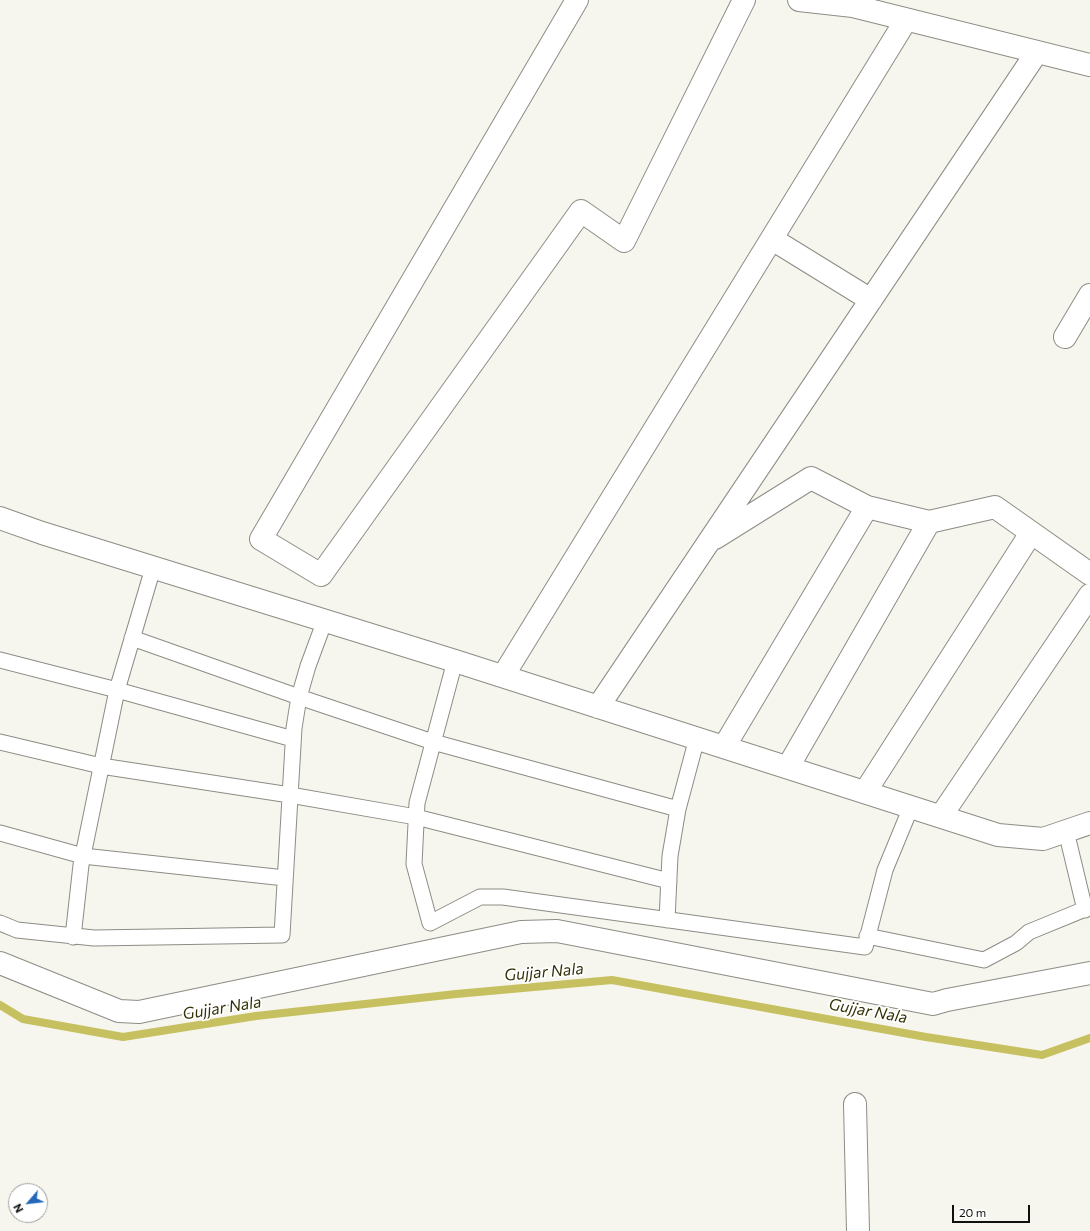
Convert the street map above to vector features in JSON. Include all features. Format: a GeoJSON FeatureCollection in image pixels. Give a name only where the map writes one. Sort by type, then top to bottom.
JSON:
{"type":"FeatureCollection","features":[{"type":"Feature","properties":{"kind":"street"},"geometry":{"type":"LineString","coordinates":[[577,0],[261,539],[321,575],[581,212],[624,241],[744,0]]}},
{"type":"Feature","properties":{"kind":"street"},"geometry":{"type":"LineString","coordinates":[[799,0],[854,3],[906,20],[1090,65]]}},
{"type":"Feature","properties":{"kind":"street"},"geometry":{"type":"LineString","coordinates":[[503,676],[906,20]]}},
{"type":"Feature","properties":{"kind":"street"},"geometry":{"type":"LineString","coordinates":[[598,707],[1037,52]]}},
{"type":"Feature","properties":{"kind":"street"},"geometry":{"type":"LineString","coordinates":[[772,239],[871,300]]}},
{"type":"Feature","properties":{"kind":"street"},"geometry":{"type":"LineString","coordinates":[[1064,337],[1090,295]]}},
{"type":"Feature","properties":{"kind":"street"},"geometry":{"type":"LineString","coordinates":[[709,541],[811,478],[867,507],[929,522],[995,507],[1090,574]]}},
{"type":"Feature","properties":{"kind":"street"},"geometry":{"type":"LineString","coordinates":[[724,747],[867,507]]}},
{"type":"Feature","properties":{"kind":"street"},"geometry":{"type":"LineString","coordinates":[[0,518],[42,533],[503,676],[998,834],[1043,839],[1090,824]]}},
{"type":"Feature","properties":{"kind":"street"},"geometry":{"type":"LineString","coordinates":[[788,767],[929,522]]}},
{"type":"Feature","properties":{"kind":"street"},"geometry":{"type":"LineString","coordinates":[[865,792],[1031,533]]}},
{"type":"Feature","properties":{"kind":"street"},"geometry":{"type":"LineString","coordinates":[[941,816],[1090,595]]}},
{"type":"Feature","properties":{"kind":"street"},"geometry":{"type":"LineString","coordinates":[[0,962],[120,1011],[139,1012],[521,932],[557,931],[933,1004],[1090,973]]}},
{"type":"Feature","properties":{"kind":"street"},"geometry":{"type":"LineString","coordinates":[[855,1104],[858,1231]]}},
{"type":"Feature","properties":{"kind":"lane"},"geometry":{"type":"LineString","coordinates":[[73,937],[83,856],[117,690],[153,568]]}},
{"type":"Feature","properties":{"kind":"lane"},"geometry":{"type":"LineString","coordinates":[[0,924],[18,930],[73,937],[94,938],[282,935],[294,728],[299,697],[308,666],[325,620]]}},
{"type":"Feature","properties":{"kind":"lane"},"geometry":{"type":"LineString","coordinates":[[132,638],[299,697],[433,742],[678,809]]}},
{"type":"Feature","properties":{"kind":"lane"},"geometry":{"type":"LineString","coordinates":[[0,660],[117,690],[293,739]]}},
{"type":"Feature","properties":{"kind":"lane"},"geometry":{"type":"LineString","coordinates":[[455,661],[417,803],[414,864],[430,923],[480,897],[503,897],[865,947],[885,870],[911,807]]}},
{"type":"Feature","properties":{"kind":"lane"},"geometry":{"type":"LineString","coordinates":[[667,920],[670,856],[678,809],[697,738]]}},
{"type":"Feature","properties":{"kind":"lane"},"geometry":{"type":"LineString","coordinates":[[0,742],[101,766],[290,795],[416,817],[669,881]]}},
{"type":"Feature","properties":{"kind":"lane"},"geometry":{"type":"LineString","coordinates":[[867,936],[984,960],[1016,943],[1029,932],[1088,908],[1066,831]]}},
{"type":"Feature","properties":{"kind":"lane"},"geometry":{"type":"LineString","coordinates":[[0,833],[83,856],[285,878]]}},
{"type":"Feature","properties":{"kind":"waterway","name":"Gujjar Nala"},"geometry":{"type":"LineString","coordinates":[[0,1005],[23,1019],[123,1037],[256,1016],[456,994],[612,980],[926,1037],[1042,1055],[1090,1038]]}}]}
